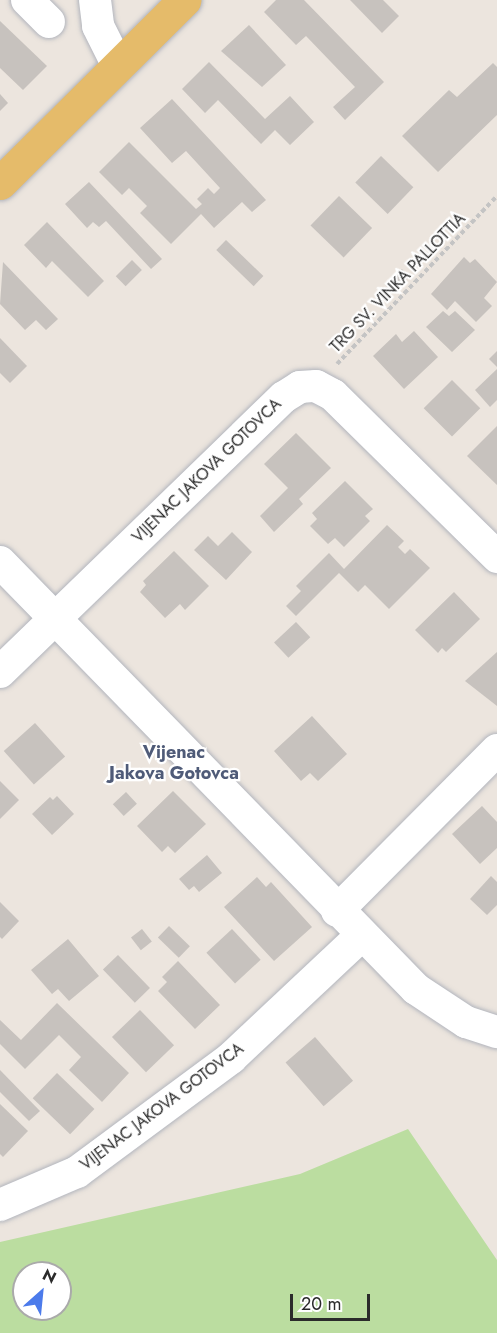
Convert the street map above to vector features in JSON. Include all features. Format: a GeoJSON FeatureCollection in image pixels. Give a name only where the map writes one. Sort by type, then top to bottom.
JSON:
{"type":"FeatureCollection","features":[{"type":"Feature","properties":{"kind":"main road"},"geometry":{"type":"LineString","coordinates":[[0,183],[184,0]]}},
{"type":"Feature","properties":{"kind":"street"},"geometry":{"type":"LineString","coordinates":[[27,0],[49,22]]}},
{"type":"Feature","properties":{"kind":"street"},"geometry":{"type":"LineString","coordinates":[[95,0],[98,26],[118,66]]}},
{"type":"Feature","properties":{"kind":"street"},"geometry":{"type":"LineString","coordinates":[[316,386],[333,395],[497,557]]}},
{"type":"Feature","properties":{"kind":"street","name":"VIJENAC JAKOVA GOTOVCA"},"geometry":{"type":"LineString","coordinates":[[0,672],[284,397],[300,387],[316,386]]}},
{"type":"Feature","properties":{"kind":"street"},"geometry":{"type":"LineString","coordinates":[[0,562],[361,936],[416,989],[466,1022],[497,1032]]}},
{"type":"Feature","properties":{"kind":"street"},"geometry":{"type":"LineString","coordinates":[[337,911],[497,750]]}},
{"type":"Feature","properties":{"kind":"street","name":"VIJENAC JAKOVA GOTOVCA"},"geometry":{"type":"LineString","coordinates":[[0,1205],[77,1172],[231,1059],[361,936]]}},
{"type":"Feature","properties":{"kind":"path","name":"TRG SV. VINKA PALLOTTIA"},"geometry":{"type":"LineString","coordinates":[[316,386],[497,196]]}},
{"type":"Feature","properties":{"kind":"green space"},"geometry":{"type":"Polygon","coordinates":[[[408,1129],[497,1260],[497,1333],[0,1333],[0,1242],[300,1174],[408,1129]]]}},
{"type":"Feature","properties":{"kind":"building"},"geometry":{"type":"Polygon","coordinates":[[[276,0],[304,0],[384,82],[345,120],[333,107],[355,87],[306,36],[296,45],[264,12],[276,0]]]}},
{"type":"Feature","properties":{"kind":"building"},"geometry":{"type":"Polygon","coordinates":[[[350,0],[383,0],[399,16],[382,33],[350,0]]]}},
{"type":"Feature","properties":{"kind":"building"},"geometry":{"type":"Polygon","coordinates":[[[0,21],[47,66],[23,90],[0,68],[0,21]]]}},
{"type":"Feature","properties":{"kind":"building"},"geometry":{"type":"Polygon","coordinates":[[[249,25],[286,65],[262,87],[221,51],[249,25]]]}},
{"type":"Feature","properties":{"kind":"building"},"geometry":{"type":"Polygon","coordinates":[[[209,62],[265,119],[290,96],[314,122],[290,145],[275,130],[261,144],[218,100],[205,113],[182,89],[209,62]]]}},
{"type":"Feature","properties":{"kind":"building"},"geometry":{"type":"Polygon","coordinates":[[[493,63],[497,67],[497,115],[438,172],[402,136],[449,90],[457,97],[493,63]]]}},
{"type":"Feature","properties":{"kind":"building"},"geometry":{"type":"Polygon","coordinates":[[[0,94],[8,103],[0,111],[0,94]]]}},
{"type":"Feature","properties":{"kind":"building"},"geometry":{"type":"Polygon","coordinates":[[[172,99],[266,200],[252,212],[242,202],[214,228],[201,214],[171,244],[140,213],[147,206],[129,188],[122,195],[99,172],[129,142],[196,209],[202,204],[197,199],[208,188],[214,194],[220,188],[186,151],[172,163],[140,128],[172,99]]]}},
{"type":"Feature","properties":{"kind":"building"},"geometry":{"type":"Polygon","coordinates":[[[381,156],[413,187],[388,214],[355,183],[381,156]]]}},
{"type":"Feature","properties":{"kind":"building"},"geometry":{"type":"Polygon","coordinates":[[[89,182],[162,259],[151,269],[106,221],[99,227],[93,222],[87,228],[65,204],[89,182]]]}},
{"type":"Feature","properties":{"kind":"building"},"geometry":{"type":"Polygon","coordinates":[[[339,196],[372,228],[344,257],[311,225],[339,196]]]}},
{"type":"Feature","properties":{"kind":"building"},"geometry":{"type":"Polygon","coordinates":[[[47,222],[104,281],[88,297],[52,261],[46,268],[24,245],[47,222]]]}},
{"type":"Feature","properties":{"kind":"building"},"geometry":{"type":"Polygon","coordinates":[[[226,240],[263,276],[254,286],[216,250],[226,240]]]}},
{"type":"Feature","properties":{"kind":"building"},"geometry":{"type":"Polygon","coordinates":[[[464,257],[470,263],[475,259],[497,282],[484,298],[492,306],[476,322],[455,301],[447,310],[431,294],[464,257]]]}},
{"type":"Feature","properties":{"kind":"building"},"geometry":{"type":"Polygon","coordinates":[[[132,260],[142,270],[126,286],[116,276],[132,260]]]}},
{"type":"Feature","properties":{"kind":"building"},"geometry":{"type":"Polygon","coordinates":[[[3,262],[58,319],[46,330],[36,320],[25,330],[0,304],[3,262]]]}},
{"type":"Feature","properties":{"kind":"building"},"geometry":{"type":"Polygon","coordinates":[[[402,269],[409,277],[392,292],[385,284],[402,269]]]}},
{"type":"Feature","properties":{"kind":"building"},"geometry":{"type":"Polygon","coordinates":[[[443,311],[449,316],[455,311],[475,330],[452,352],[426,327],[443,311]]]}},
{"type":"Feature","properties":{"kind":"building"},"geometry":{"type":"Polygon","coordinates":[[[414,331],[438,357],[404,389],[373,356],[396,334],[402,342],[414,331]]]}},
{"type":"Feature","properties":{"kind":"building"},"geometry":{"type":"Polygon","coordinates":[[[0,338],[27,366],[10,383],[0,373],[0,338]]]}},
{"type":"Feature","properties":{"kind":"building"},"geometry":{"type":"Polygon","coordinates":[[[497,351],[497,367],[489,359],[497,351]]]}},
{"type":"Feature","properties":{"kind":"building"},"geometry":{"type":"Polygon","coordinates":[[[497,369],[497,400],[490,407],[475,390],[497,369]]]}},
{"type":"Feature","properties":{"kind":"building"},"geometry":{"type":"Polygon","coordinates":[[[452,380],[480,408],[452,437],[424,408],[452,380]]]}},
{"type":"Feature","properties":{"kind":"building"},"geometry":{"type":"Polygon","coordinates":[[[497,426],[497,485],[467,456],[497,426]]]}},
{"type":"Feature","properties":{"kind":"building"},"geometry":{"type":"Polygon","coordinates":[[[296,433],[331,468],[299,499],[303,504],[274,532],[260,516],[288,488],[264,464],[296,433]]]}},
{"type":"Feature","properties":{"kind":"building"},"geometry":{"type":"Polygon","coordinates":[[[345,481],[373,509],[365,516],[370,521],[344,547],[335,538],[328,544],[310,526],[317,519],[312,513],[345,481]]]}},
{"type":"Feature","properties":{"kind":"building"},"geometry":{"type":"Polygon","coordinates":[[[387,525],[404,541],[398,547],[405,554],[410,549],[430,568],[389,609],[365,585],[358,592],[339,573],[296,616],[286,606],[301,591],[296,586],[329,553],[344,569],[387,525]]]}},
{"type":"Feature","properties":{"kind":"building"},"geometry":{"type":"Polygon","coordinates":[[[232,532],[252,552],[226,580],[194,550],[208,536],[218,546],[232,532]]]}},
{"type":"Feature","properties":{"kind":"building"},"geometry":{"type":"Polygon","coordinates":[[[174,551],[209,586],[185,610],[180,604],[165,618],[140,592],[146,585],[143,581],[174,551]]]}},
{"type":"Feature","properties":{"kind":"building"},"geometry":{"type":"Polygon","coordinates":[[[454,592],[480,619],[446,652],[442,648],[438,653],[415,630],[454,592]]]}},
{"type":"Feature","properties":{"kind":"building"},"geometry":{"type":"Polygon","coordinates":[[[296,622],[310,637],[288,658],[274,642],[296,622]]]}},
{"type":"Feature","properties":{"kind":"building"},"geometry":{"type":"Polygon","coordinates":[[[497,652],[497,706],[465,681],[497,652]]]}},
{"type":"Feature","properties":{"kind":"building"},"geometry":{"type":"Polygon","coordinates":[[[312,716],[347,754],[318,781],[310,773],[301,781],[274,751],[312,716]]]}},
{"type":"Feature","properties":{"kind":"building"},"geometry":{"type":"Polygon","coordinates":[[[35,723],[65,756],[34,785],[4,751],[35,723]]]}},
{"type":"Feature","properties":{"kind":"building"},"geometry":{"type":"Polygon","coordinates":[[[0,781],[19,800],[0,819],[0,781]]]}},
{"type":"Feature","properties":{"kind":"building"},"geometry":{"type":"Polygon","coordinates":[[[173,791],[206,824],[175,853],[168,846],[162,852],[137,826],[173,791]]]}},
{"type":"Feature","properties":{"kind":"building"},"geometry":{"type":"Polygon","coordinates":[[[126,792],[137,804],[124,816],[113,804],[126,792]]]}},
{"type":"Feature","properties":{"kind":"building"},"geometry":{"type":"Polygon","coordinates":[[[57,796],[74,814],[52,835],[32,814],[50,797],[53,800],[57,796]]]}},
{"type":"Feature","properties":{"kind":"building"},"geometry":{"type":"Polygon","coordinates":[[[482,806],[497,822],[497,848],[480,864],[452,834],[482,806]]]}},
{"type":"Feature","properties":{"kind":"building"},"geometry":{"type":"Polygon","coordinates":[[[207,855],[222,873],[199,892],[194,886],[189,890],[179,879],[207,855]]]}},
{"type":"Feature","properties":{"kind":"building"},"geometry":{"type":"Polygon","coordinates":[[[491,876],[497,882],[497,905],[487,915],[470,899],[491,876]]]}},
{"type":"Feature","properties":{"kind":"building"},"geometry":{"type":"Polygon","coordinates":[[[257,877],[266,887],[271,882],[312,927],[274,961],[224,907],[257,877]]]}},
{"type":"Feature","properties":{"kind":"building"},"geometry":{"type":"Polygon","coordinates":[[[0,902],[19,921],[2,939],[0,937],[0,902]]]}},
{"type":"Feature","properties":{"kind":"building"},"geometry":{"type":"Polygon","coordinates":[[[169,926],[190,946],[179,958],[158,938],[169,926]]]}},
{"type":"Feature","properties":{"kind":"building"},"geometry":{"type":"Polygon","coordinates":[[[142,929],[152,942],[141,950],[131,938],[142,929]]]}},
{"type":"Feature","properties":{"kind":"building"},"geometry":{"type":"Polygon","coordinates":[[[232,929],[261,960],[235,984],[206,953],[232,929]]]}},
{"type":"Feature","properties":{"kind":"building"},"geometry":{"type":"Polygon","coordinates":[[[68,939],[99,976],[69,1001],[58,989],[52,994],[31,970],[68,939]]]}},
{"type":"Feature","properties":{"kind":"building"},"geometry":{"type":"Polygon","coordinates":[[[118,955],[150,988],[135,1003],[103,970],[118,955]]]}},
{"type":"Feature","properties":{"kind":"building"},"geometry":{"type":"Polygon","coordinates":[[[178,961],[220,1005],[195,1029],[158,991],[167,982],[162,977],[178,961]]]}},
{"type":"Feature","properties":{"kind":"building"},"geometry":{"type":"Polygon","coordinates":[[[57,1003],[129,1073],[102,1102],[69,1070],[81,1057],[59,1035],[25,1069],[0,1044],[0,1020],[21,1040],[57,1003]]]}},
{"type":"Feature","properties":{"kind":"building"},"geometry":{"type":"Polygon","coordinates":[[[140,1010],[174,1045],[146,1072],[112,1037],[140,1010]]]}},
{"type":"Feature","properties":{"kind":"building"},"geometry":{"type":"Polygon","coordinates":[[[315,1037],[353,1081],[324,1106],[286,1063],[315,1037]]]}},
{"type":"Feature","properties":{"kind":"building"},"geometry":{"type":"Polygon","coordinates":[[[0,1070],[40,1111],[29,1121],[0,1092],[0,1070]]]}},
{"type":"Feature","properties":{"kind":"building"},"geometry":{"type":"Polygon","coordinates":[[[57,1073],[94,1109],[70,1134],[33,1098],[57,1073]]]}},
{"type":"Feature","properties":{"kind":"building"},"geometry":{"type":"Polygon","coordinates":[[[0,1104],[28,1131],[3,1157],[0,1154],[0,1104]]]}},
{"type":"Feature","properties":{"kind":"district","name":"Vijenac Jakova Gotovca"},"geometry":{"type":"Point","coordinates":[174,763]}}]}
